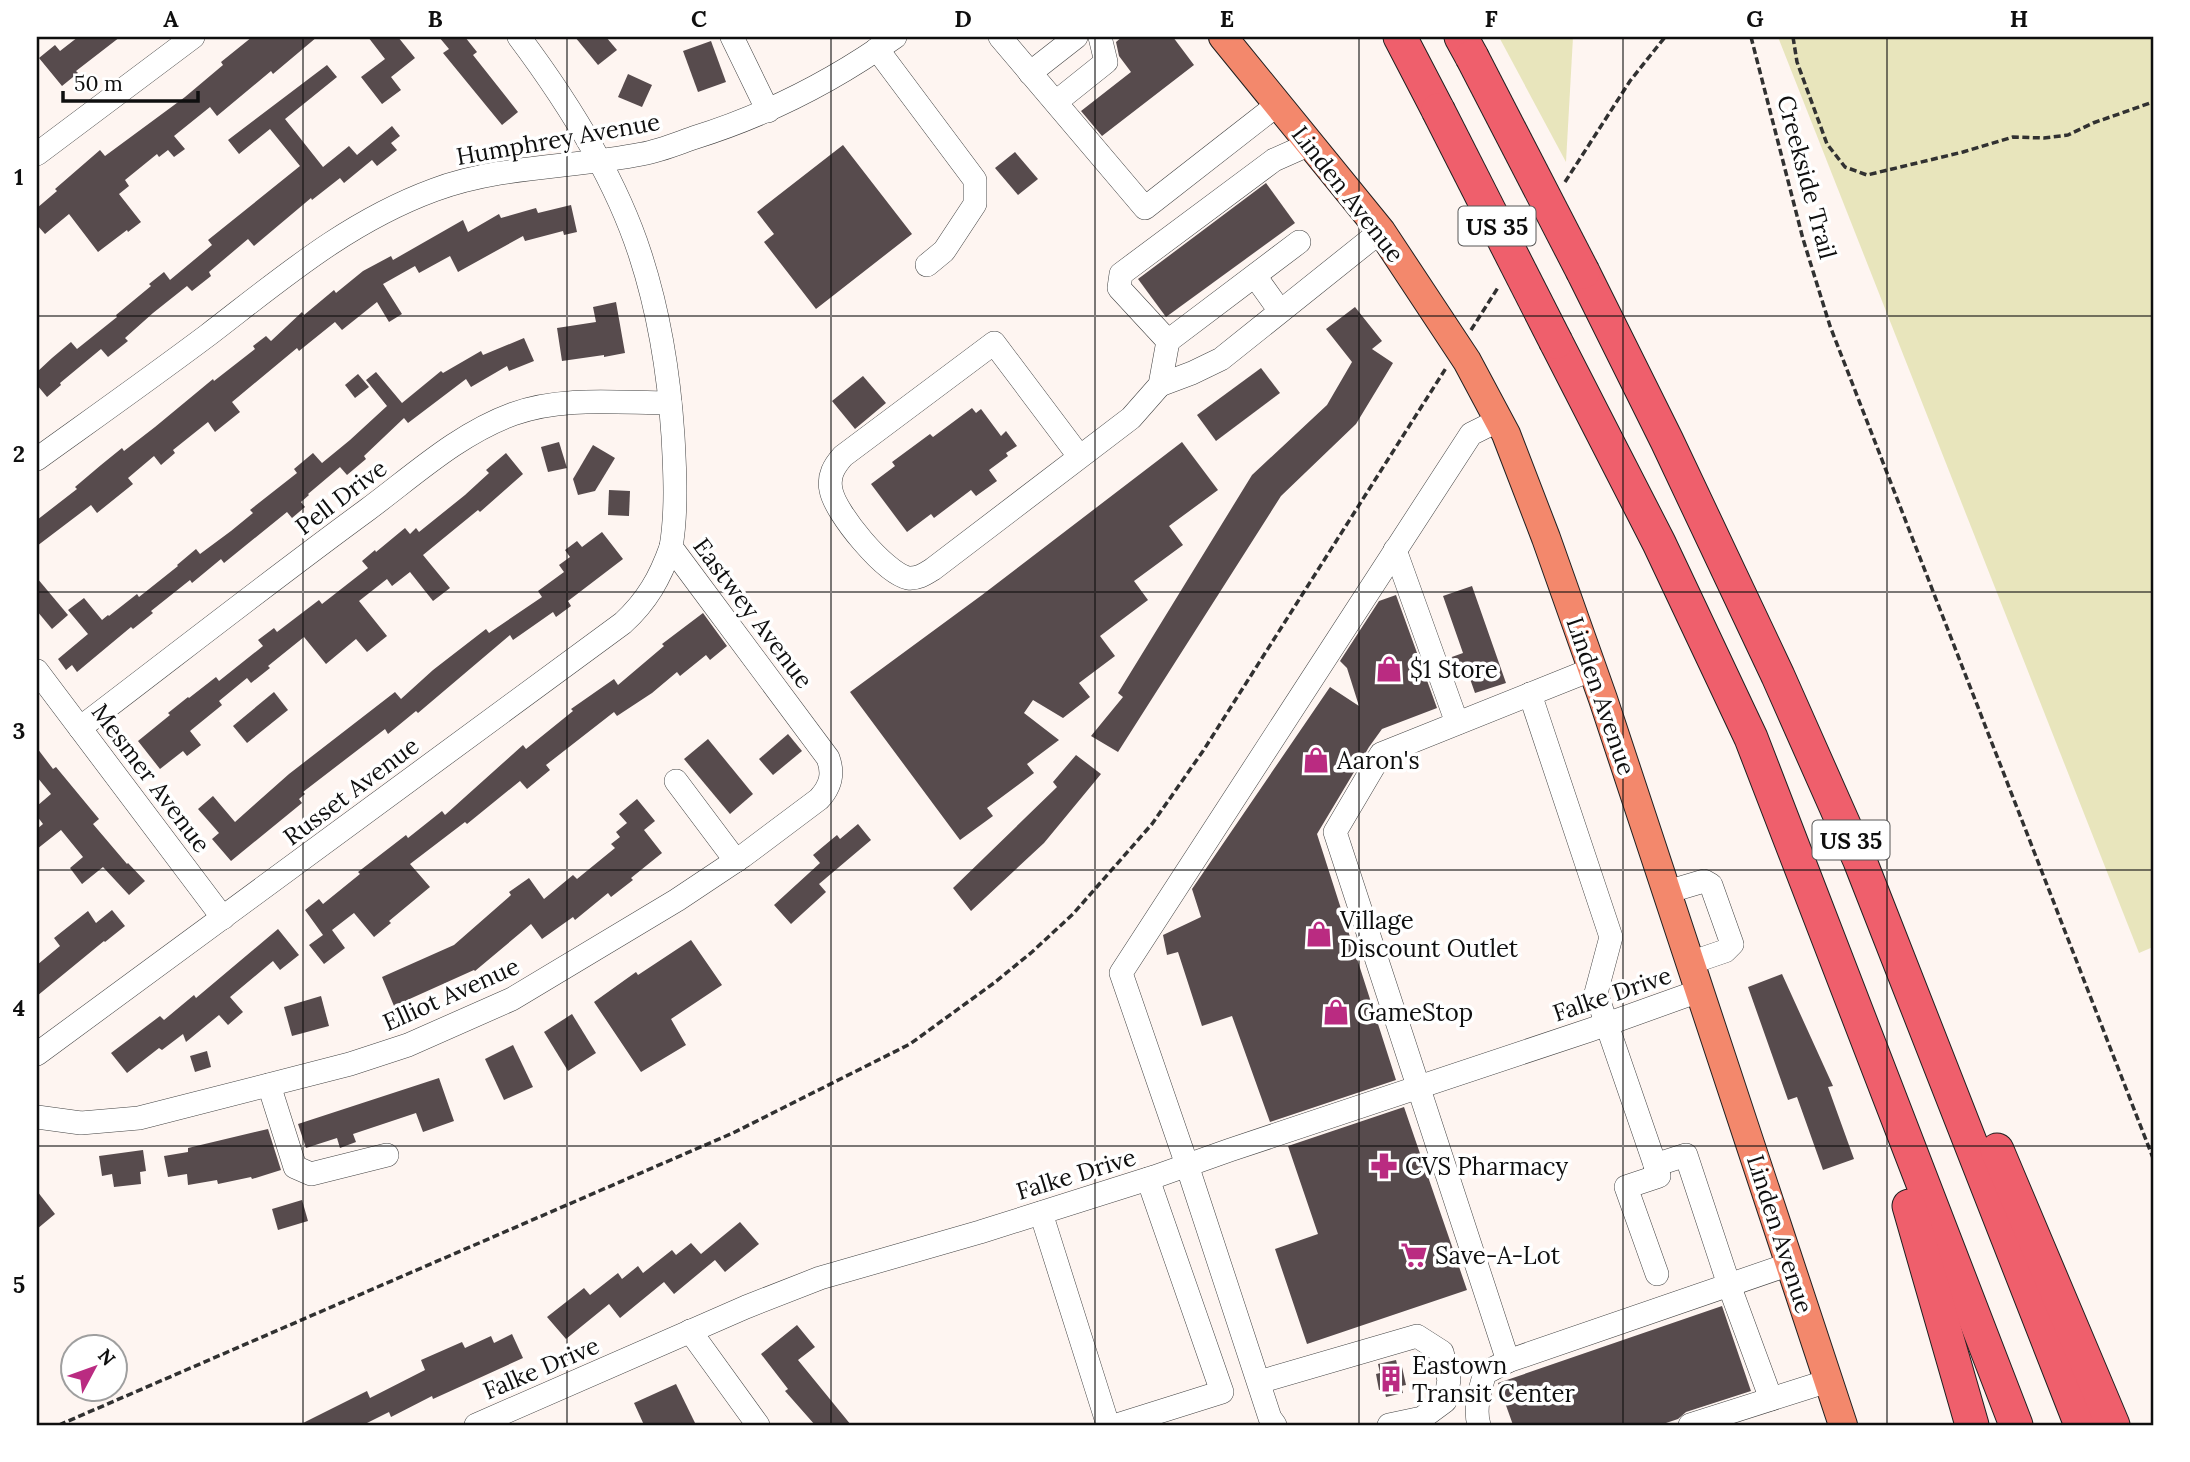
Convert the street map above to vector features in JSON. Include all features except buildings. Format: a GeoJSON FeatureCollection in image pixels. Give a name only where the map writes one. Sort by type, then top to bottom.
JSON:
{"type":"FeatureCollection","features":[{"type":"Feature","properties":{"kind":"highway","name":"US 35"},"geometry":{"type":"LineString","coordinates":[[1400,37],[1659,543],[1751,738],[2015,1425]]}},
{"type":"Feature","properties":{"kind":"highway","name":"US 35"},"geometry":{"type":"LineString","coordinates":[[1467,47],[1583,272],[1778,676],[1860,861],[2081,1425]]}},
{"type":"Feature","properties":{"kind":"highway"},"geometry":{"type":"LineString","coordinates":[[1860,861],[2003,1163],[2113,1425]]}},
{"type":"Feature","properties":{"kind":"highway"},"geometry":{"type":"LineString","coordinates":[[1869,1047],[1904,1190],[1972,1425]]}},
{"type":"Feature","properties":{"kind":"main road","name":"Linden Avenue"},"geometry":{"type":"LineString","coordinates":[[1223,37],[1381,232],[1467,361],[1499,420],[1546,538],[1592,668],[1843,1425]]}},
{"type":"Feature","properties":{"kind":"street"},"geometry":{"type":"LineString","coordinates":[[37,154],[192,37]]}},
{"type":"Feature","properties":{"kind":"street","name":"Eastwey Avenue"},"geometry":{"type":"LineString","coordinates":[[519,37],[574,115],[599,161],[640,253],[657,321],[670,402],[674,481],[670,547],[828,758],[831,781]]}},
{"type":"Feature","properties":{"kind":"street"},"geometry":{"type":"LineString","coordinates":[[732,37],[768,111]]}},
{"type":"Feature","properties":{"kind":"street"},"geometry":{"type":"LineString","coordinates":[[1000,37],[1144,208],[1277,105]]}},
{"type":"Feature","properties":{"kind":"street"},"geometry":{"type":"LineString","coordinates":[[1030,73],[1076,37]]}},
{"type":"Feature","properties":{"kind":"street"},"geometry":{"type":"LineString","coordinates":[[1056,102],[1106,62],[1100,37]]}},
{"type":"Feature","properties":{"kind":"street"},"geometry":{"type":"LineString","coordinates":[[886,43],[975,180],[975,204],[944,251],[927,265]]}},
{"type":"Feature","properties":{"kind":"street","name":"Humphrey Avenue"},"geometry":{"type":"LineString","coordinates":[[37,460],[327,244],[362,222],[399,204],[476,177],[645,153],[739,124],[812,90],[886,43]]}},
{"type":"Feature","properties":{"kind":"street"},"geometry":{"type":"LineString","coordinates":[[1168,341],[1119,288],[1121,274],[1274,160],[1310,144]]}},
{"type":"Feature","properties":{"kind":"street"},"geometry":{"type":"LineString","coordinates":[[1223,148],[1249,178]]}},
{"type":"Feature","properties":{"kind":"street"},"geometry":{"type":"LineString","coordinates":[[1079,456],[994,343],[844,456],[830,476],[831,489],[841,512],[888,569],[911,579],[921,576],[1131,418],[1160,385],[1221,359],[1381,232]]}},
{"type":"Feature","properties":{"kind":"street"},"geometry":{"type":"LineString","coordinates":[[1160,385],[1168,341],[1299,242]]}},
{"type":"Feature","properties":{"kind":"street"},"geometry":{"type":"LineString","coordinates":[[1255,276],[1280,311]]}},
{"type":"Feature","properties":{"kind":"street","name":"Pell Drive"},"geometry":{"type":"LineString","coordinates":[[80,728],[341,528],[464,438],[489,424],[515,413],[570,403],[670,402]]}},
{"type":"Feature","properties":{"kind":"street"},"geometry":{"type":"LineString","coordinates":[[1275,1425],[1270,1418],[1121,973],[1471,434],[1499,420]]}},
{"type":"Feature","properties":{"kind":"street","name":"Russet Avenue"},"geometry":{"type":"LineString","coordinates":[[37,1054],[623,623],[652,591],[670,547]]}},
{"type":"Feature","properties":{"kind":"street"},"geometry":{"type":"LineString","coordinates":[[1395,550],[1457,723]]}},
{"type":"Feature","properties":{"kind":"street"},"geometry":{"type":"LineString","coordinates":[[1508,1361],[1335,832],[1381,754],[1592,668]]}},
{"type":"Feature","properties":{"kind":"street","name":"Mesmer Avenue"},"geometry":{"type":"LineString","coordinates":[[37,671],[223,918]]}},
{"type":"Feature","properties":{"kind":"street"},"geometry":{"type":"LineString","coordinates":[[1530,694],[1612,937],[1596,993],[1659,1176],[1626,1187],[1657,1274]]}},
{"type":"Feature","properties":{"kind":"street"},"geometry":{"type":"LineString","coordinates":[[677,781],[736,860]]}},
{"type":"Feature","properties":{"kind":"street","name":"Elliot Avenue"},"geometry":{"type":"LineString","coordinates":[[37,1117],[81,1123],[139,1118],[350,1064],[408,1045],[512,999],[677,900],[819,799],[831,781]]}},
{"type":"Feature","properties":{"kind":"street"},"geometry":{"type":"LineString","coordinates":[[1667,892],[1704,881],[1711,885],[1732,944],[1725,951],[1690,962]]}},
{"type":"Feature","properties":{"kind":"street","name":"Falke Drive"},"geometry":{"type":"LineString","coordinates":[[476,1425],[746,1307],[820,1278],[1148,1179],[1606,1025],[1699,991]]}},
{"type":"Feature","properties":{"kind":"street"},"geometry":{"type":"LineString","coordinates":[[269,1085],[295,1167],[311,1174],[387,1155]]}},
{"type":"Feature","properties":{"kind":"street"},"geometry":{"type":"LineString","coordinates":[[1655,1165],[1686,1155],[1729,1285],[1771,1399]]}},
{"type":"Feature","properties":{"kind":"street"},"geometry":{"type":"LineString","coordinates":[[1117,1425],[1222,1392],[1148,1179]]}},
{"type":"Feature","properties":{"kind":"street"},"geometry":{"type":"LineString","coordinates":[[1041,1213],[1108,1425]]}},
{"type":"Feature","properties":{"kind":"street"},"geometry":{"type":"LineString","coordinates":[[1479,1425],[1479,1391],[1485,1373],[1508,1361],[1790,1264]]}},
{"type":"Feature","properties":{"kind":"street"},"geometry":{"type":"LineString","coordinates":[[690,1331],[758,1425]]}},
{"type":"Feature","properties":{"kind":"street"},"geometry":{"type":"LineString","coordinates":[[1259,1382],[1417,1336],[1442,1352],[1450,1380],[1445,1401],[1422,1418],[1389,1425]]}},
{"type":"Feature","properties":{"kind":"street"},"geometry":{"type":"LineString","coordinates":[[1690,1425],[1828,1381]]}},
{"type":"Feature","properties":{"kind":"path","name":"Creekside Trail"},"geometry":{"type":"LineString","coordinates":[[1751,37],[1803,239],[1830,326],[2153,1158]]}},
{"type":"Feature","properties":{"kind":"path"},"geometry":{"type":"LineString","coordinates":[[1793,37],[1797,62],[1827,144],[1845,167],[1867,175],[1964,152],[2013,137],[2044,138],[2068,135],[2093,123],[2153,102]]}},
{"type":"Feature","properties":{"kind":"path"},"geometry":{"type":"LineString","coordinates":[[59,1425],[733,1133],[910,1044],[984,990],[1032,952],[1073,914],[1118,866],[1152,824],[1203,751],[1450,363]]}},
{"type":"Feature","properties":{"kind":"shaded area"},"geometry":{"type":"Polygon","coordinates":[[[1499,37],[1573,37],[1566,162],[1499,37]]]}},
{"type":"Feature","properties":{"kind":"shaded area"},"geometry":{"type":"Polygon","coordinates":[[[1778,37],[2153,37],[2153,947],[2139,953],[1778,37]]]}},
{"type":"Feature","properties":{"kind":"place","name":"$1 Store"},"geometry":{"type":"Point","coordinates":[1389,669]}},
{"type":"Feature","properties":{"kind":"place","name":"Aaron's"},"geometry":{"type":"Point","coordinates":[1316,760]}},
{"type":"Feature","properties":{"kind":"place","name":"Village Discount Outlet"},"geometry":{"type":"Point","coordinates":[1319,934]}},
{"type":"Feature","properties":{"kind":"place","name":"GameStop"},"geometry":{"type":"Point","coordinates":[1336,1012]}},
{"type":"Feature","properties":{"kind":"place","name":"CVS Pharmacy"},"geometry":{"type":"Point","coordinates":[1384,1166]}},
{"type":"Feature","properties":{"kind":"place","name":"Save-A-Lot"},"geometry":{"type":"Point","coordinates":[1414,1255]}},
{"type":"Feature","properties":{"kind":"place","name":"Eastown Transit Center"},"geometry":{"type":"Point","coordinates":[1391,1379]}}]}
